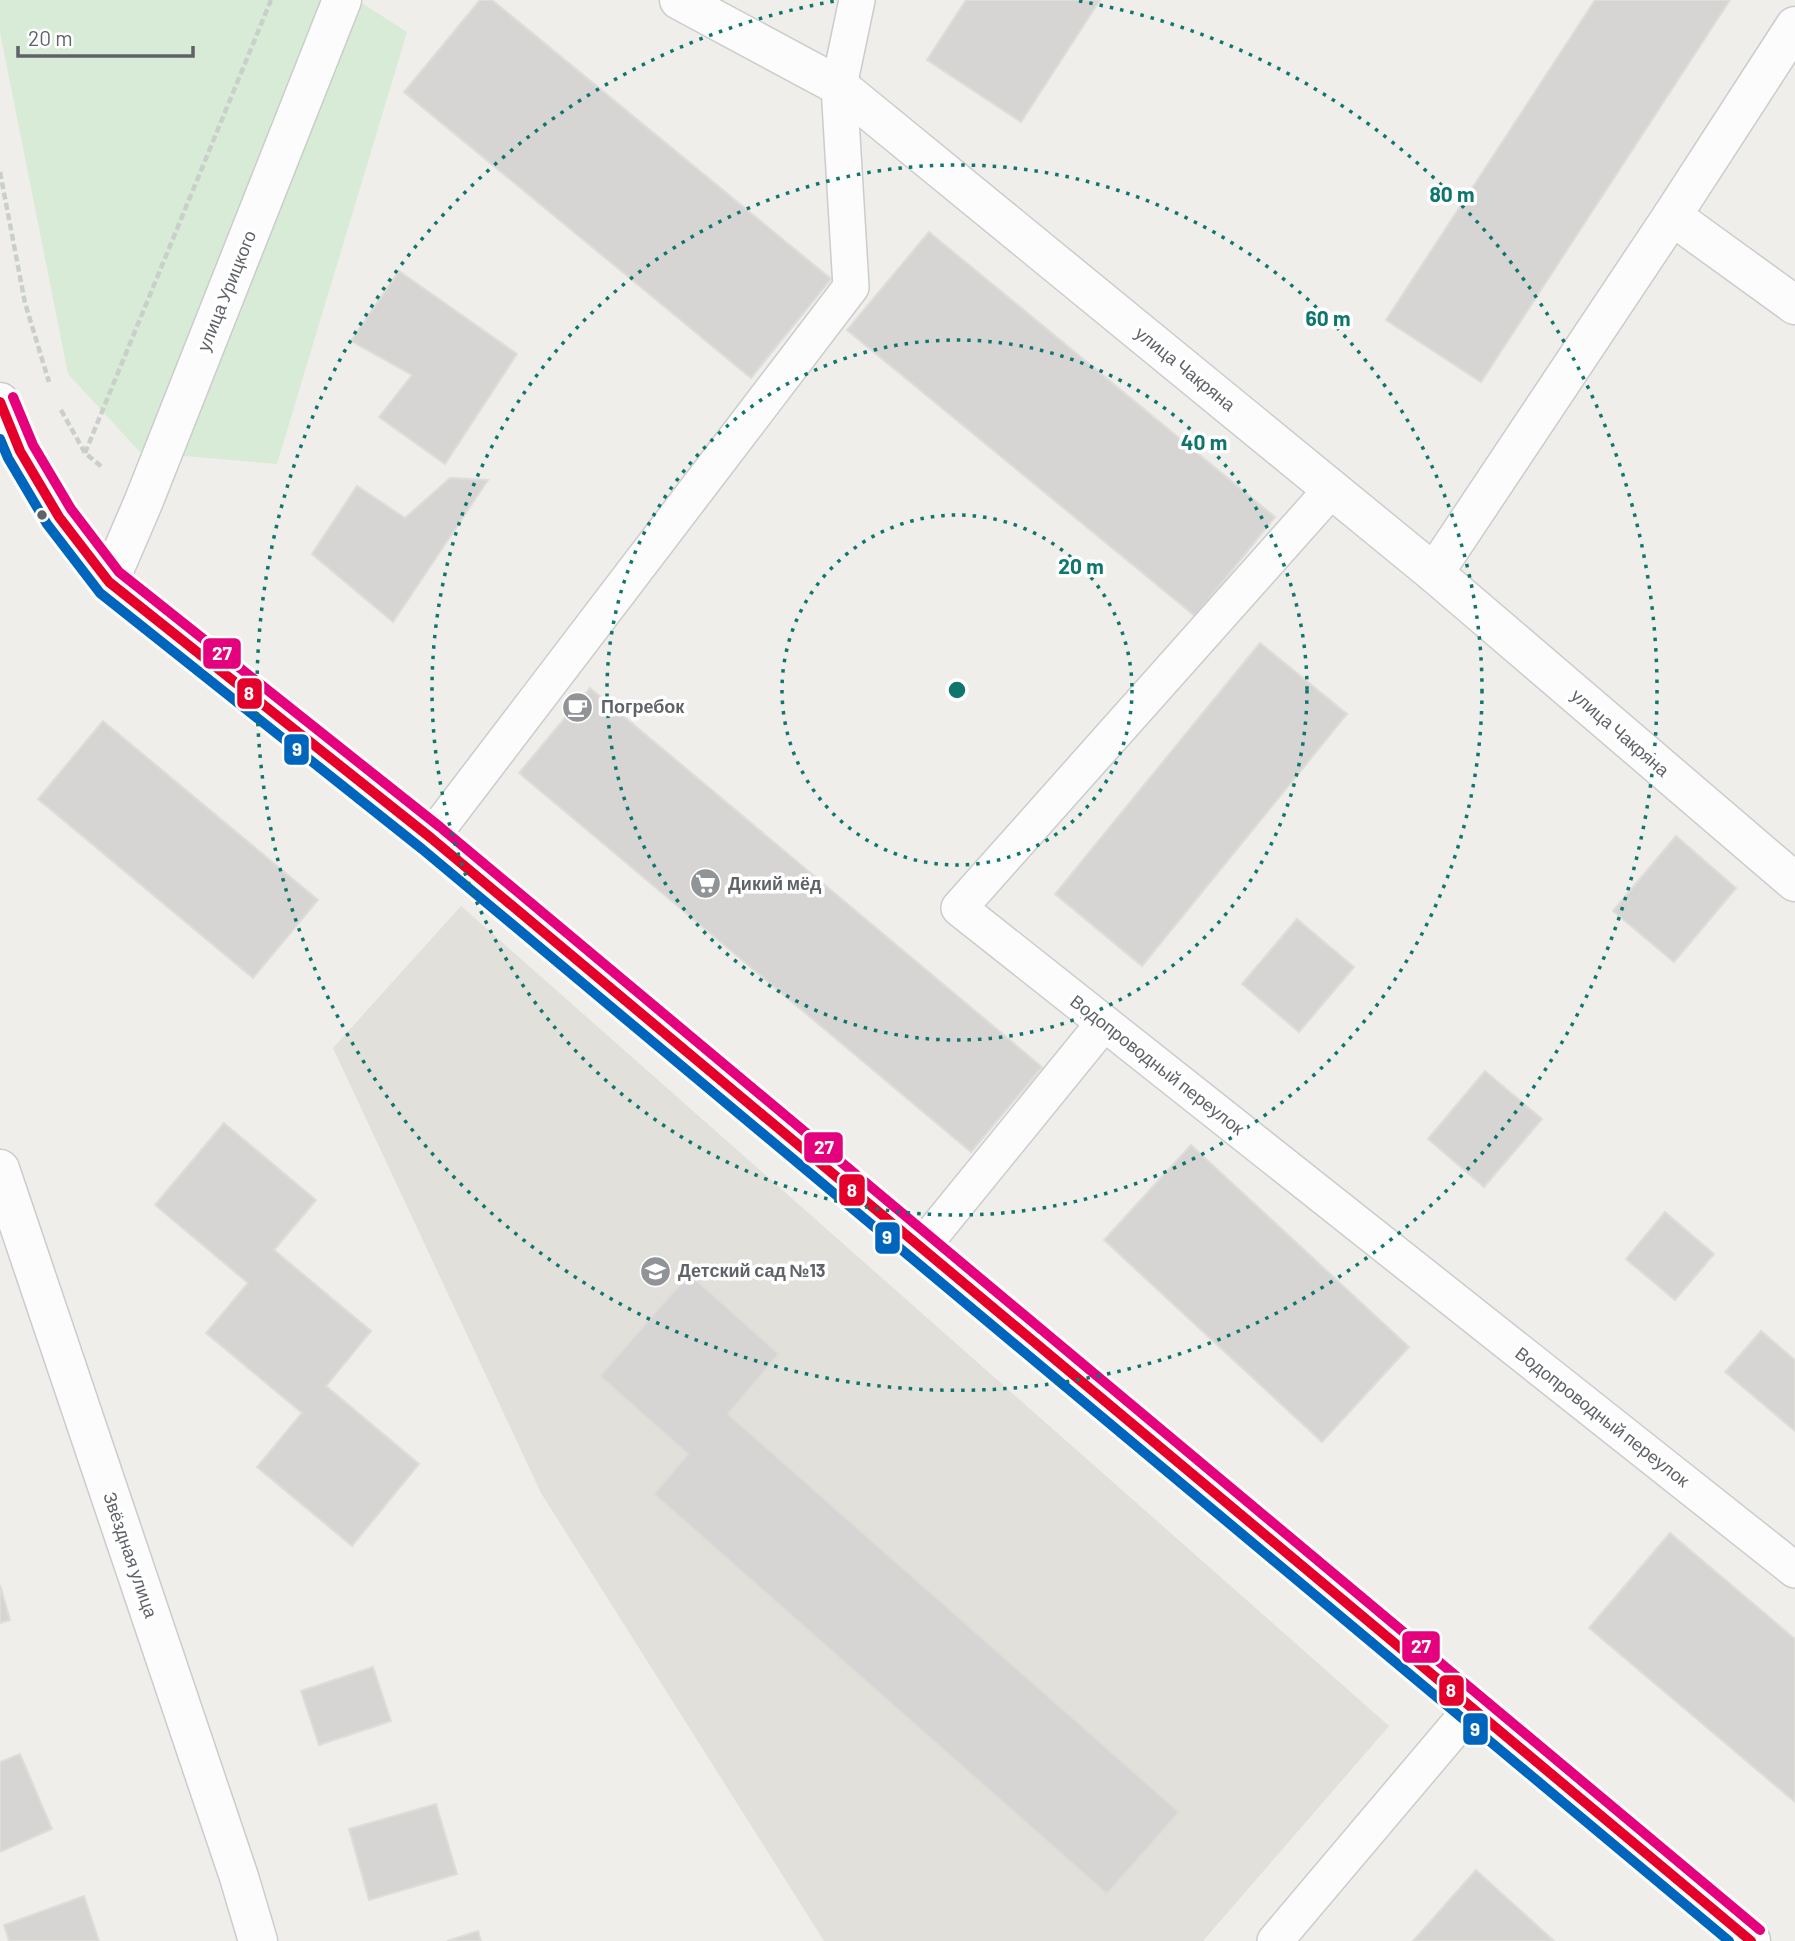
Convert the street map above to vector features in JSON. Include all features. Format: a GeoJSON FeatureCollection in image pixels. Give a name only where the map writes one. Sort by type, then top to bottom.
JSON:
{"type":"FeatureCollection","features":[{"type":"Feature","properties":{"kind":"street","name":"улица Урицкого"},"geometry":{"type":"LineString","coordinates":[[109,582],[143,503],[342,0]]}},
{"type":"Feature","properties":{"kind":"street","name":"улица Чакряна"},"geometry":{"type":"LineString","coordinates":[[679,0],[839,86],[1434,573],[1795,882]]}},
{"type":"Feature","properties":{"kind":"street"},"geometry":{"type":"LineString","coordinates":[[1434,573],[1795,26]]}},
{"type":"Feature","properties":{"kind":"street"},"geometry":{"type":"LineString","coordinates":[[1672,216],[1795,305]]}},
{"type":"Feature","properties":{"kind":"street"},"geometry":{"type":"LineString","coordinates":[[0,402],[10,455],[109,582],[431,838],[1751,1941]]}},
{"type":"Feature","properties":{"kind":"street","name":"Звёздная улица"},"geometry":{"type":"LineString","coordinates":[[0,1169],[258,1941]]}},
{"type":"Feature","properties":{"kind":"lane"},"geometry":{"type":"LineString","coordinates":[[431,838],[851,287],[839,86],[857,0]]}},
{"type":"Feature","properties":{"kind":"lane","name":"Водопроводный переулок"},"geometry":{"type":"LineString","coordinates":[[1332,489],[959,908],[1795,1570]]}},
{"type":"Feature","properties":{"kind":"lane"},"geometry":{"type":"LineString","coordinates":[[921,1248],[1104,1023]]}},
{"type":"Feature","properties":{"kind":"lane"},"geometry":{"type":"LineString","coordinates":[[1276,1941],[1472,1709]]}},
{"type":"Feature","properties":{"kind":"path"},"geometry":{"type":"LineString","coordinates":[[85,453],[271,0]]}},
{"type":"Feature","properties":{"kind":"path"},"geometry":{"type":"LineString","coordinates":[[0,172],[25,303],[53,395]]}},
{"type":"Feature","properties":{"kind":"path"},"geometry":{"type":"LineString","coordinates":[[60,406],[85,453],[143,503]]}},
{"type":"Feature","properties":{"kind":"shaded area","name":"Детский сад №13"},"geometry":{"type":"Polygon","coordinates":[[[461,906],[1389,1726],[1203,1941],[824,1941],[541,1493],[333,1048],[461,906]]]}},
{"type":"Feature","properties":{"kind":"green space"},"geometry":{"type":"Polygon","coordinates":[[[0,0],[357,0],[407,32],[277,464],[140,452],[68,374],[0,32],[0,0]]]}},
{"type":"Feature","properties":{"kind":"building"},"geometry":{"type":"Polygon","coordinates":[[[480,0],[492,0],[831,279],[751,378],[404,92],[480,0]]]}},
{"type":"Feature","properties":{"kind":"building"},"geometry":{"type":"Polygon","coordinates":[[[966,0],[1100,0],[1021,122],[927,60],[966,0]]]}},
{"type":"Feature","properties":{"kind":"building"},"geometry":{"type":"Polygon","coordinates":[[[1595,0],[1730,0],[1481,382],[1386,320],[1595,0]]]}},
{"type":"Feature","properties":{"kind":"building"},"geometry":{"type":"Polygon","coordinates":[[[929,232],[1275,517],[1195,616],[847,330],[929,232]]]}},
{"type":"Feature","properties":{"kind":"building"},"geometry":{"type":"Polygon","coordinates":[[[399,271],[517,354],[445,464],[379,417],[412,375],[351,341],[399,271]]]}},
{"type":"Feature","properties":{"kind":"building"},"geometry":{"type":"Polygon","coordinates":[[[450,478],[488,480],[393,622],[312,554],[357,486],[405,518],[450,478]]]}},
{"type":"Feature","properties":{"kind":"building"},"geometry":{"type":"Polygon","coordinates":[[[1260,643],[1347,714],[1142,966],[1055,894],[1260,643]]]}},
{"type":"Feature","properties":{"kind":"building"},"geometry":{"type":"Polygon","coordinates":[[[590,688],[1042,1067],[971,1152],[519,773],[590,688]]]}},
{"type":"Feature","properties":{"kind":"building"},"geometry":{"type":"Polygon","coordinates":[[[103,721],[318,900],[253,978],[38,799],[103,721]]]}},
{"type":"Feature","properties":{"kind":"building"},"geometry":{"type":"Polygon","coordinates":[[[1676,836],[1736,888],[1674,962],[1613,911],[1676,836]]]}},
{"type":"Feature","properties":{"kind":"building"},"geometry":{"type":"Polygon","coordinates":[[[1297,919],[1354,967],[1299,1032],[1242,984],[1297,919]]]}},
{"type":"Feature","properties":{"kind":"building"},"geometry":{"type":"Polygon","coordinates":[[[1485,1071],[1542,1119],[1484,1187],[1428,1139],[1485,1071]]]}},
{"type":"Feature","properties":{"kind":"building"},"geometry":{"type":"Polygon","coordinates":[[[224,1123],[316,1200],[274,1250],[371,1331],[326,1386],[419,1464],[352,1546],[257,1467],[302,1413],[206,1333],[248,1283],[155,1205],[224,1123]]]}},
{"type":"Feature","properties":{"kind":"building"},"geometry":{"type":"Polygon","coordinates":[[[1191,1145],[1409,1347],[1322,1442],[1104,1240],[1191,1145]]]}},
{"type":"Feature","properties":{"kind":"building"},"geometry":{"type":"Polygon","coordinates":[[[1665,1212],[1714,1254],[1675,1300],[1626,1259],[1665,1212]]]}},
{"type":"Feature","properties":{"kind":"building"},"geometry":{"type":"Polygon","coordinates":[[[689,1274],[779,1354],[728,1414],[1179,1812],[1107,1894],[654,1494],[688,1454],[600,1376],[689,1274]]]}},
{"type":"Feature","properties":{"kind":"building"},"geometry":{"type":"Polygon","coordinates":[[[1761,1331],[1795,1360],[1795,1431],[1725,1372],[1761,1331]]]}},
{"type":"Feature","properties":{"kind":"building"},"geometry":{"type":"Polygon","coordinates":[[[1670,1533],[1795,1639],[1795,1802],[1589,1628],[1670,1533]]]}},
{"type":"Feature","properties":{"kind":"building"},"geometry":{"type":"Polygon","coordinates":[[[0,1585],[10,1620],[0,1623],[0,1585]]]}},
{"type":"Feature","properties":{"kind":"building"},"geometry":{"type":"Polygon","coordinates":[[[373,1667],[391,1721],[319,1745],[301,1691],[373,1667]]]}},
{"type":"Feature","properties":{"kind":"building"},"geometry":{"type":"Polygon","coordinates":[[[20,1754],[52,1829],[0,1852],[0,1762],[20,1754]]]}},
{"type":"Feature","properties":{"kind":"building"},"geometry":{"type":"Polygon","coordinates":[[[436,1804],[457,1874],[369,1900],[349,1829],[436,1804]]]}},
{"type":"Feature","properties":{"kind":"building"},"geometry":{"type":"Polygon","coordinates":[[[1476,1870],[1554,1941],[1413,1941],[1476,1870]]]}},
{"type":"Feature","properties":{"kind":"building"},"geometry":{"type":"Polygon","coordinates":[[[84,1896],[99,1941],[9,1941],[4,1925],[84,1896]]]}},
{"type":"Feature","properties":{"kind":"building"},"geometry":{"type":"Polygon","coordinates":[[[478,1931],[481,1941],[447,1941],[478,1931]]]}},
{"type":"Feature","properties":{"kind":"transit line","name":"27"},"geometry":{"type":"LineString","coordinates":[[13,397],[33,445],[71,509],[119,572],[440,827],[1760,1930]]}},
{"type":"Feature","properties":{"kind":"transit line","name":"8"},"geometry":{"type":"LineString","coordinates":[[0,402],[20,451],[59,517],[109,582],[431,838],[1751,1941]]}},
{"type":"Feature","properties":{"kind":"transit line","name":"9"},"geometry":{"type":"LineString","coordinates":[[0,439],[8,458],[47,524],[100,593],[422,849],[1729,1941]]}},
{"type":"Feature","properties":{"kind":"place","name":"Погребок"},"geometry":{"type":"Point","coordinates":[578,707]}},
{"type":"Feature","properties":{"kind":"place","name":"Дикий мёд"},"geometry":{"type":"Point","coordinates":[705,884]}},
{"type":"Feature","properties":{"kind":"place","name":"Детский сад №13"},"geometry":{"type":"Point","coordinates":[655,1271]}}]}
